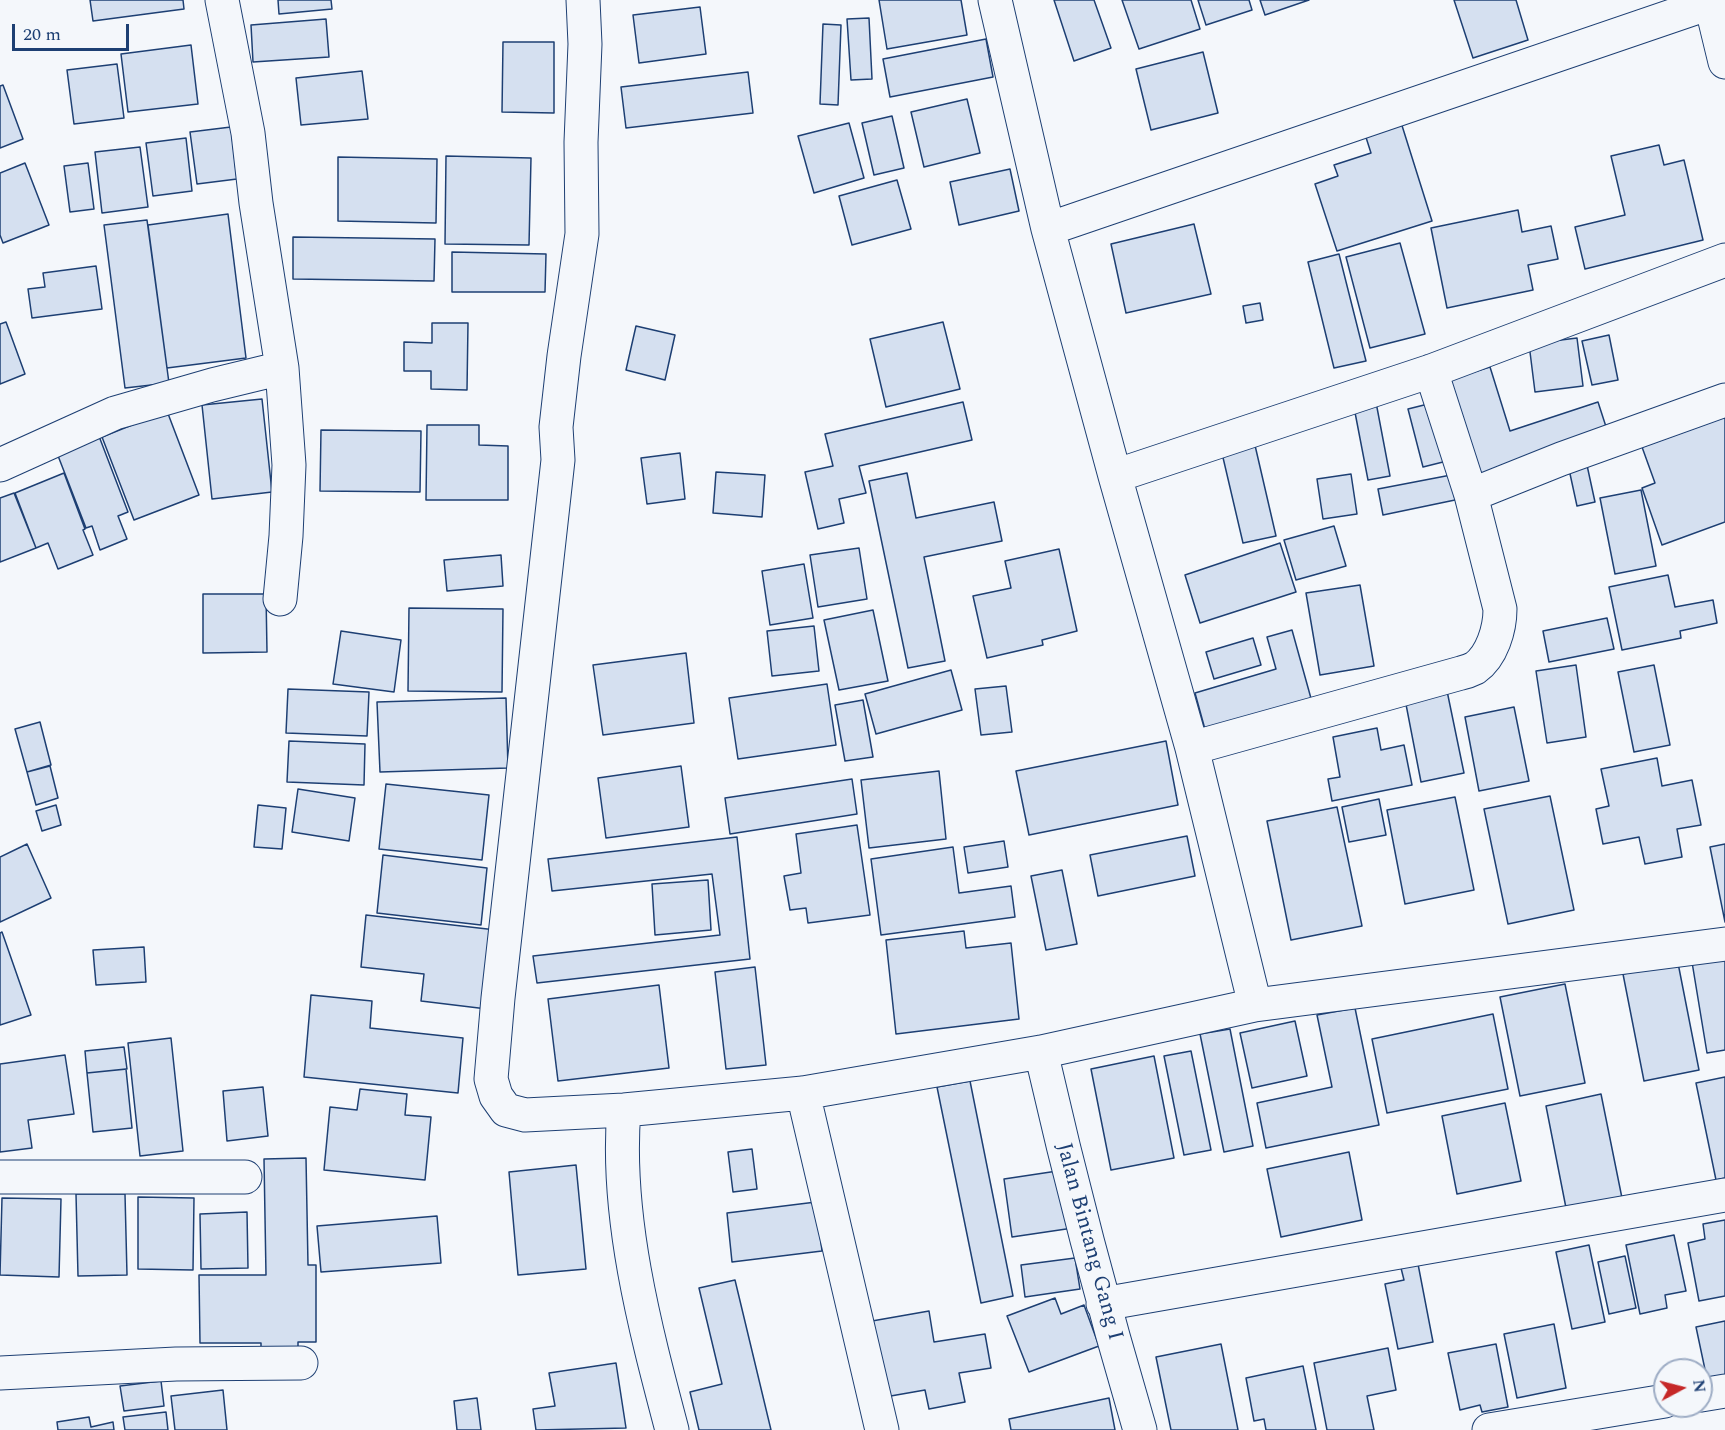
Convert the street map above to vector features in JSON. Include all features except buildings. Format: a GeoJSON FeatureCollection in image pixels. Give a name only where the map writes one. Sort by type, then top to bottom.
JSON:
{"type":"FeatureCollection","features":[{"type":"Feature","properties":{"kind":"street"},"geometry":{"type":"LineString","coordinates":[[222,0],[248,133],[257,213],[282,368],[289,465],[280,599]]}},
{"type":"Feature","properties":{"kind":"street"},"geometry":{"type":"LineString","coordinates":[[583,0],[585,45],[581,142],[582,234],[556,427],[558,460],[498,998],[492,1079],[496,1096],[506,1110],[525,1114],[624,1110],[803,1093],[1041,1052],[1255,1005],[1725,944]]}},
{"type":"Feature","properties":{"kind":"street"},"geometry":{"type":"LineString","coordinates":[[995,0],[1048,229],[1191,748],[1255,1005]]}},
{"type":"Feature","properties":{"kind":"street"},"geometry":{"type":"LineString","coordinates":[[1048,229],[1710,2],[1725,62]]}},
{"type":"Feature","properties":{"kind":"street"},"geometry":{"type":"LineString","coordinates":[[1115,476],[1431,371],[1725,260]]}},
{"type":"Feature","properties":{"kind":"street"},"geometry":{"type":"LineString","coordinates":[[0,465],[115,413],[282,368]]}},
{"type":"Feature","properties":{"kind":"street"},"geometry":{"type":"LineString","coordinates":[[1191,748],[1474,668],[1484,659],[1500,622],[1500,609],[1471,495],[1431,371]]}},
{"type":"Feature","properties":{"kind":"street"},"geometry":{"type":"LineString","coordinates":[[1471,495],[1561,459],[1725,400]]}},
{"type":"Feature","properties":{"kind":"street","name":"Jalan Bintang Gang I"},"geometry":{"type":"LineString","coordinates":[[1041,1052],[1068,1170],[1103,1304],[1140,1430]]}},
{"type":"Feature","properties":{"kind":"street"},"geometry":{"type":"LineString","coordinates":[[803,1093],[882,1430]]}},
{"type":"Feature","properties":{"kind":"street"},"geometry":{"type":"LineString","coordinates":[[624,1110],[621,1138],[632,1257],[672,1430]]}},
{"type":"Feature","properties":{"kind":"street"},"geometry":{"type":"LineString","coordinates":[[0,1177],[245,1177]]}},
{"type":"Feature","properties":{"kind":"street"},"geometry":{"type":"LineString","coordinates":[[1103,1304],[1725,1195]]}},
{"type":"Feature","properties":{"kind":"street"},"geometry":{"type":"LineString","coordinates":[[0,1373],[176,1364],[301,1363]]}},
{"type":"Feature","properties":{"kind":"street"},"geometry":{"type":"LineString","coordinates":[[1490,1430],[1653,1403]]}}]}
